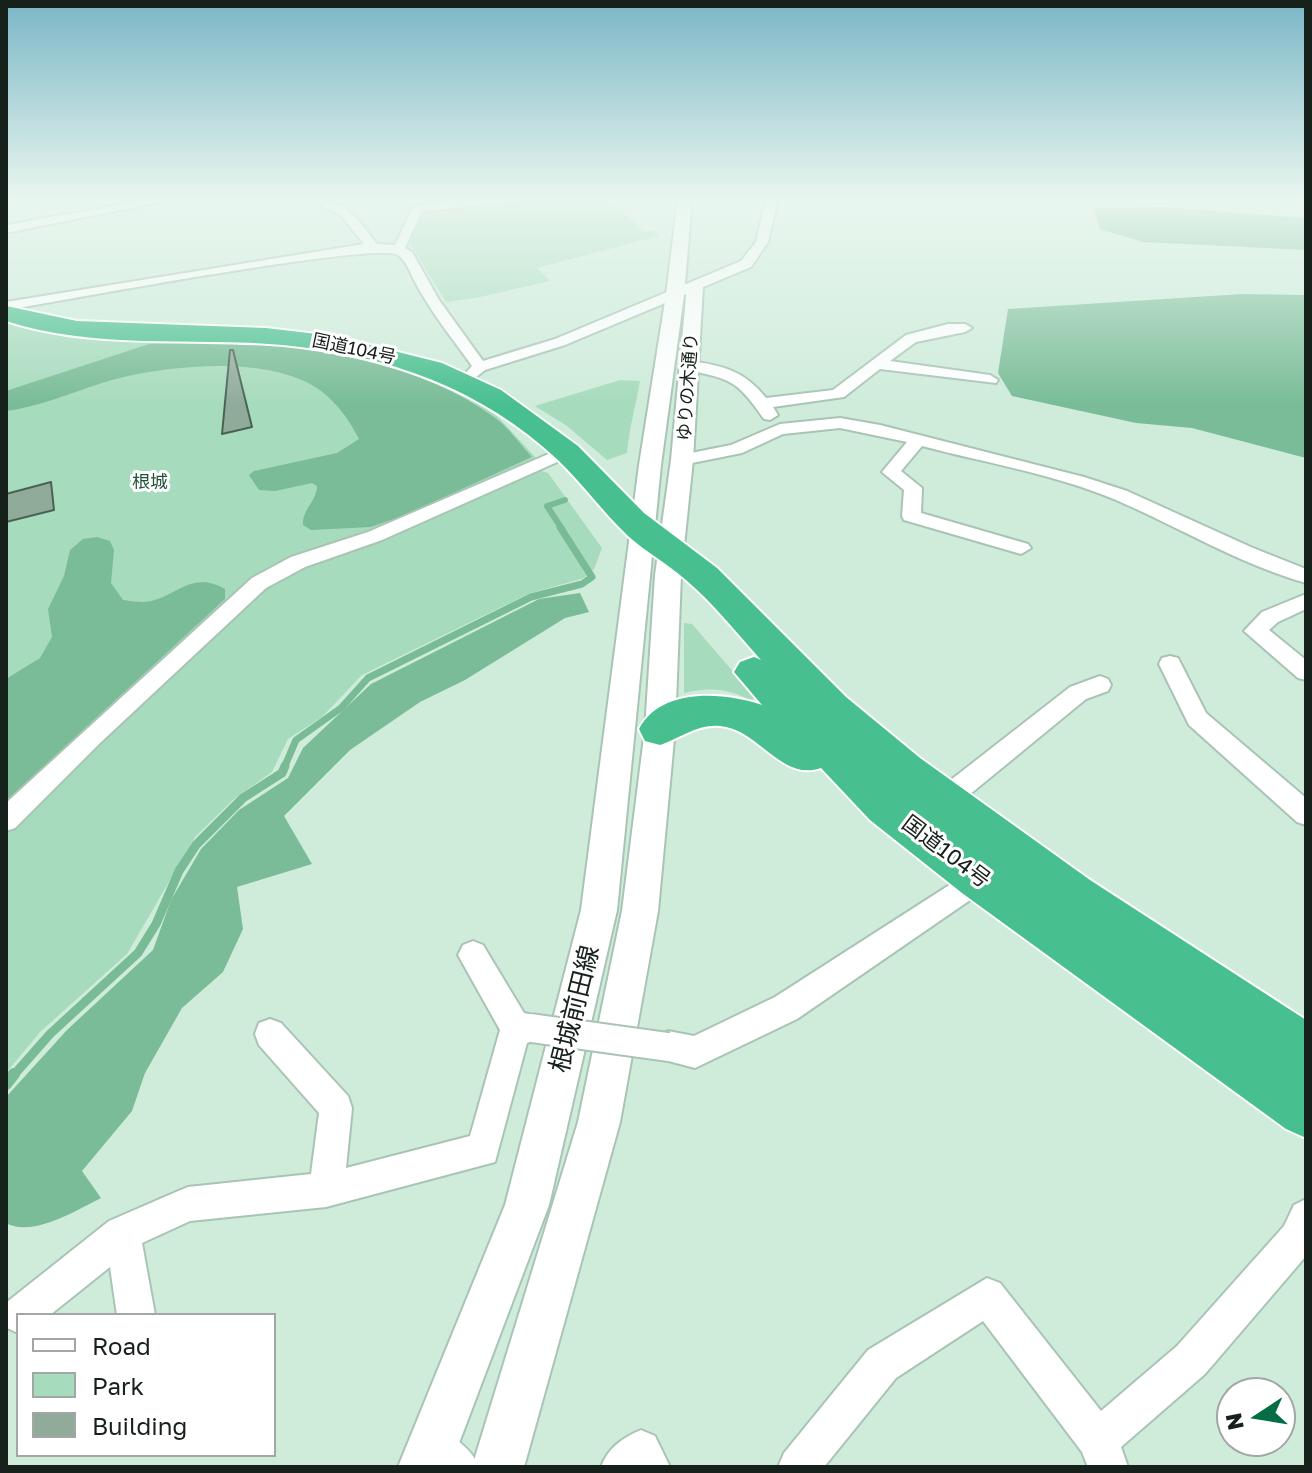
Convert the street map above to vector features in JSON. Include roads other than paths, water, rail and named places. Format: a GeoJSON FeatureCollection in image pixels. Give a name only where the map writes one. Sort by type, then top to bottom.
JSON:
{"type":"FeatureCollection","features":[{"type":"Feature","properties":{"kind":"highway","name":"国道104号"},"geometry":{"type":"LineString","coordinates":[[6,313],[57,326],[111,332],[281,336],[338,343],[472,375],[506,406],[567,451],[661,553],[756,675],[886,807],[979,878],[1306,1109]]}},
{"type":"Feature","properties":{"kind":"highway","name":"国道104号"},"geometry":{"type":"LineString","coordinates":[[661,553],[702,575],[828,705],[943,801],[1306,1052]]}},
{"type":"Feature","properties":{"kind":"highway"},"geometry":{"type":"LineString","coordinates":[[660,729],[699,710],[739,711],[766,725],[799,751],[886,807]]}},
{"type":"Feature","properties":{"kind":"street"},"geometry":{"type":"LineString","coordinates":[[6,306],[244,268]]}},
{"type":"Feature","properties":{"kind":"street"},"geometry":{"type":"LineString","coordinates":[[414,268],[472,375],[737,268]]}},
{"type":"Feature","properties":{"kind":"street","name":"ゆりの木通り"},"geometry":{"type":"LineString","coordinates":[[661,553],[682,460],[689,366],[685,268]]}},
{"type":"Feature","properties":{"kind":"street","name":"ゆりの木通り"},"geometry":{"type":"LineString","coordinates":[[661,553],[650,465],[689,268]]}},
{"type":"Feature","properties":{"kind":"street"},"geometry":{"type":"LineString","coordinates":[[763,403],[838,394],[911,338],[925,336],[940,327],[965,328]]}},
{"type":"Feature","properties":{"kind":"street"},"geometry":{"type":"LineString","coordinates":[[877,364],[990,380]]}},
{"type":"Feature","properties":{"kind":"street"},"geometry":{"type":"LineString","coordinates":[[689,366],[722,369],[740,377],[780,429]]}},
{"type":"Feature","properties":{"kind":"street"},"geometry":{"type":"LineString","coordinates":[[682,460],[736,449],[780,429],[840,423],[880,430],[916,442],[1078,481],[1120,495],[1246,553],[1306,576]]}},
{"type":"Feature","properties":{"kind":"street"},"geometry":{"type":"LineString","coordinates":[[916,442],[891,472],[913,488],[911,516],[1021,548]]}},
{"type":"Feature","properties":{"kind":"street"},"geometry":{"type":"LineString","coordinates":[[6,820],[92,736],[259,583],[298,562],[375,536],[567,451]]}},
{"type":"Feature","properties":{"kind":"street","name":"根城前田線"},"geometry":{"type":"LineString","coordinates":[[498,1467],[599,1122],[640,911],[660,729],[661,553]]}},
{"type":"Feature","properties":{"kind":"street","name":"根城前田線"},"geometry":{"type":"LineString","coordinates":[[439,1461],[527,1205],[599,910],[661,553]]}},
{"type":"Feature","properties":{"kind":"street"},"geometry":{"type":"LineString","coordinates":[[1306,601],[1270,617],[1255,631],[1306,672]]}},
{"type":"Feature","properties":{"kind":"street"},"geometry":{"type":"LineString","coordinates":[[1170,664],[1197,719],[1306,814]]}},
{"type":"Feature","properties":{"kind":"street"},"geometry":{"type":"LineString","coordinates":[[943,801],[1078,693],[1100,685]]}},
{"type":"Feature","properties":{"kind":"street"},"geometry":{"type":"LineString","coordinates":[[473,955],[524,1028],[695,1052],[786,1008],[979,878]]}},
{"type":"Feature","properties":{"kind":"street"},"geometry":{"type":"LineString","coordinates":[[23,1313],[122,1234],[188,1204],[326,1190],[483,1150],[524,1028]]}},
{"type":"Feature","properties":{"kind":"street"},"geometry":{"type":"LineString","coordinates":[[270,1034],[336,1108],[326,1190]]}},
{"type":"Feature","properties":{"kind":"street"},"geometry":{"type":"LineString","coordinates":[[798,1467],[882,1364],[987,1296],[1103,1454],[1297,1239],[1306,1217]]}},
{"type":"Feature","properties":{"kind":"street"},"geometry":{"type":"LineString","coordinates":[[122,1234],[136,1313]]}},
{"type":"Feature","properties":{"kind":"street"},"geometry":{"type":"LineString","coordinates":[[621,1467],[641,1450],[650,1467]]}},
{"type":"Feature","properties":{"kind":"waterway"},"geometry":{"type":"LineString","coordinates":[[562,529],[547,506],[565,500]]}},
{"type":"Feature","properties":{"kind":"waterway"},"geometry":{"type":"LineString","coordinates":[[284,768],[296,740],[341,708],[368,678],[531,597],[582,584],[592,577],[560,527]]}},
{"type":"Feature","properties":{"kind":"waterway"},"geometry":{"type":"LineString","coordinates":[[13,1076],[50,1034],[138,953],[156,924],[179,871],[196,845],[243,798],[282,773],[285,766]]}},
{"type":"Feature","properties":{"kind":"waterway"},"geometry":{"type":"LineString","coordinates":[[6,1084],[14,1074]]}},
{"type":"Feature","properties":{"kind":"park label","name":"根城"},"geometry":{"type":"Point","coordinates":[150,482]}}]}
